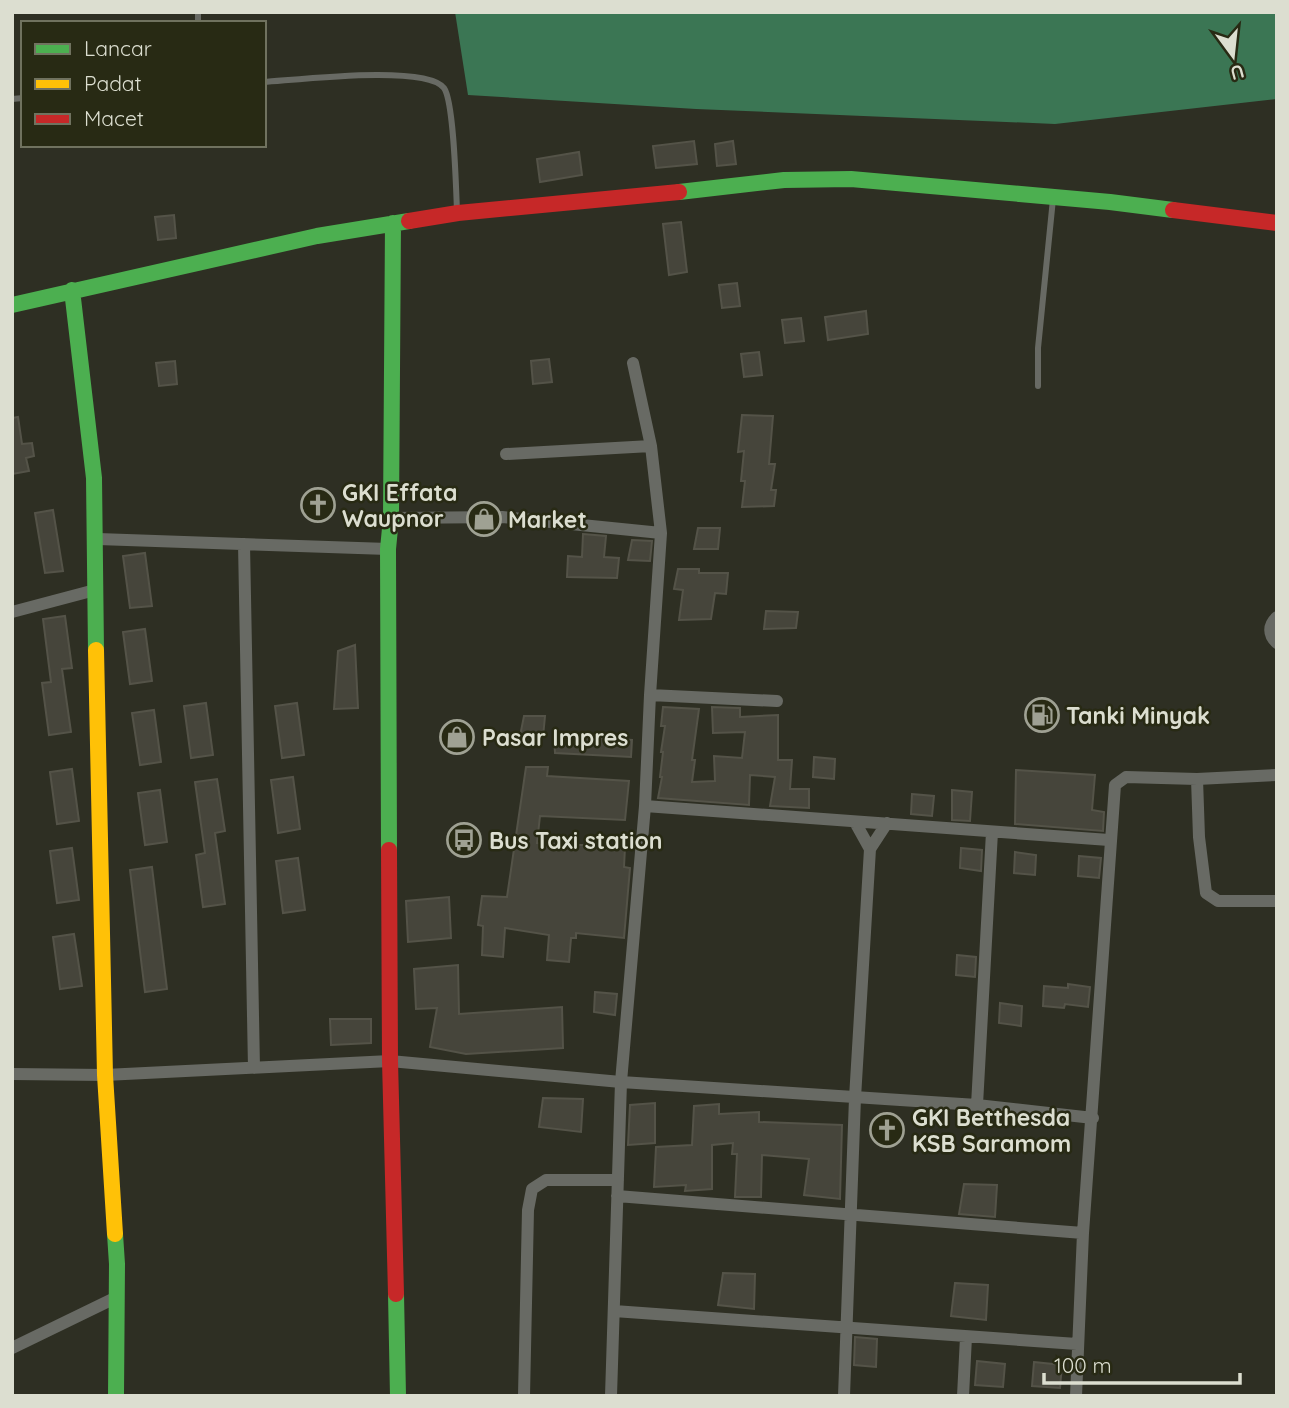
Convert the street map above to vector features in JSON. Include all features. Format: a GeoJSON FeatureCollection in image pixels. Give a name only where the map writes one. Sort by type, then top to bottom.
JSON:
{"type":"FeatureCollection","features":[{"type":"Feature","properties":{"kind":"street"},"geometry":{"type":"LineString","coordinates":[[12,304],[317,236],[393,223],[458,213],[615,200],[784,180],[851,179],[1053,197],[1277,223]]}},
{"type":"Feature","properties":{"kind":"street"},"geometry":{"type":"LineString","coordinates":[[393,223],[391,518],[388,549],[390,1062],[398,1396]]}},
{"type":"Feature","properties":{"kind":"street"},"geometry":{"type":"LineString","coordinates":[[72,290],[93,460],[98,539],[95,590],[106,1075],[117,1297],[117,1396]]}},
{"type":"Feature","properties":{"kind":"street"},"geometry":{"type":"LineString","coordinates":[[611,1396],[621,1082],[645,806],[661,533],[652,446],[633,363]]}},
{"type":"Feature","properties":{"kind":"street"},"geometry":{"type":"LineString","coordinates":[[506,454],[652,446]]}},
{"type":"Feature","properties":{"kind":"street"},"geometry":{"type":"LineString","coordinates":[[391,518],[502,517],[661,533]]}},
{"type":"Feature","properties":{"kind":"street"},"geometry":{"type":"LineString","coordinates":[[98,539],[388,549]]}},
{"type":"Feature","properties":{"kind":"street"},"geometry":{"type":"LineString","coordinates":[[244,544],[254,1068]]}},
{"type":"Feature","properties":{"kind":"street"},"geometry":{"type":"LineString","coordinates":[[12,612],[95,590]]}},
{"type":"Feature","properties":{"kind":"street"},"geometry":{"type":"LineString","coordinates":[[1277,617],[1271,623],[1270,629],[1271,637],[1277,643]]}},
{"type":"Feature","properties":{"kind":"street"},"geometry":{"type":"LineString","coordinates":[[650,695],[777,701]]}},
{"type":"Feature","properties":{"kind":"street"},"geometry":{"type":"LineString","coordinates":[[1076,1396],[1083,1233],[1093,1118],[1112,797],[1115,785],[1126,777],[1197,779],[1277,775]]}},
{"type":"Feature","properties":{"kind":"street"},"geometry":{"type":"LineString","coordinates":[[1197,779],[1199,837],[1206,893],[1218,901],[1277,901]]}},
{"type":"Feature","properties":{"kind":"street"},"geometry":{"type":"LineString","coordinates":[[645,806],[1110,840]]}},
{"type":"Feature","properties":{"kind":"street"},"geometry":{"type":"LineString","coordinates":[[855,822],[870,849]]}},
{"type":"Feature","properties":{"kind":"street"},"geometry":{"type":"LineString","coordinates":[[844,1396],[849,1216],[870,849],[887,823]]}},
{"type":"Feature","properties":{"kind":"street"},"geometry":{"type":"LineString","coordinates":[[977,1105],[992,832]]}},
{"type":"Feature","properties":{"kind":"street"},"geometry":{"type":"LineString","coordinates":[[12,1074],[106,1075],[390,1062],[621,1082],[977,1105],[1093,1118]]}},
{"type":"Feature","properties":{"kind":"street"},"geometry":{"type":"LineString","coordinates":[[524,1396],[528,1210],[532,1189],[546,1180],[618,1180]]}},
{"type":"Feature","properties":{"kind":"street"},"geometry":{"type":"LineString","coordinates":[[617,1196],[1083,1233]]}},
{"type":"Feature","properties":{"kind":"street"},"geometry":{"type":"LineString","coordinates":[[12,1348],[117,1297]]}},
{"type":"Feature","properties":{"kind":"street"},"geometry":{"type":"LineString","coordinates":[[614,1311],[1077,1344]]}},
{"type":"Feature","properties":{"kind":"street"},"geometry":{"type":"LineString","coordinates":[[962,1396],[966,1337]]}},
{"type":"Feature","properties":{"kind":"lane"},"geometry":{"type":"LineString","coordinates":[[266,82],[395,74],[428,78],[443,88],[449,105],[458,213]]}},
{"type":"Feature","properties":{"kind":"lane"},"geometry":{"type":"LineString","coordinates":[[1038,386],[1038,348],[1053,197]]}},
{"type":"Feature","properties":{"kind":"shaded area"},"geometry":{"type":"Polygon","coordinates":[[[455,12],[1277,12],[1277,99],[1055,124],[696,109],[468,95],[455,12]]]}},
{"type":"Feature","properties":{"kind":"building"},"geometry":{"type":"Polygon","coordinates":[[[694,141],[697,164],[656,168],[653,146],[694,141]]]}},
{"type":"Feature","properties":{"kind":"building"},"geometry":{"type":"Polygon","coordinates":[[[733,141],[736,164],[717,166],[715,144],[733,141]]]}},
{"type":"Feature","properties":{"kind":"building"},"geometry":{"type":"Polygon","coordinates":[[[579,152],[582,175],[540,182],[537,159],[579,152]]]}},
{"type":"Feature","properties":{"kind":"building"},"geometry":{"type":"Polygon","coordinates":[[[174,215],[176,238],[158,240],[155,217],[174,215]]]}},
{"type":"Feature","properties":{"kind":"building"},"geometry":{"type":"Polygon","coordinates":[[[681,222],[687,272],[669,275],[663,224],[681,222]]]}},
{"type":"Feature","properties":{"kind":"building"},"geometry":{"type":"Polygon","coordinates":[[[737,283],[740,306],[722,308],[719,285],[737,283]]]}},
{"type":"Feature","properties":{"kind":"building"},"geometry":{"type":"Polygon","coordinates":[[[866,311],[868,334],[828,340],[825,317],[866,311]]]}},
{"type":"Feature","properties":{"kind":"building"},"geometry":{"type":"Polygon","coordinates":[[[801,318],[804,341],[785,343],[782,320],[801,318]]]}},
{"type":"Feature","properties":{"kind":"building"},"geometry":{"type":"Polygon","coordinates":[[[759,352],[762,375],[744,377],[741,354],[759,352]]]}},
{"type":"Feature","properties":{"kind":"building"},"geometry":{"type":"Polygon","coordinates":[[[549,359],[552,382],[533,384],[531,361],[549,359]]]}},
{"type":"Feature","properties":{"kind":"building"},"geometry":{"type":"Polygon","coordinates":[[[175,361],[177,384],[159,386],[156,363],[175,361]]]}},
{"type":"Feature","properties":{"kind":"building"},"geometry":{"type":"Polygon","coordinates":[[[742,415],[773,416],[769,464],[775,464],[771,490],[776,490],[774,506],[742,507],[744,451],[738,452],[742,415]]]}},
{"type":"Feature","properties":{"kind":"building"},"geometry":{"type":"Polygon","coordinates":[[[18,417],[22,444],[32,443],[34,456],[26,458],[29,471],[12,474],[12,418],[18,417]]]}},
{"type":"Feature","properties":{"kind":"building"},"geometry":{"type":"Polygon","coordinates":[[[53,510],[63,571],[45,573],[35,513],[53,510]]]}},
{"type":"Feature","properties":{"kind":"building"},"geometry":{"type":"Polygon","coordinates":[[[698,528],[720,528],[718,549],[694,549],[698,528]]]}},
{"type":"Feature","properties":{"kind":"building"},"geometry":{"type":"Polygon","coordinates":[[[583,534],[606,536],[604,557],[619,558],[617,578],[567,577],[568,556],[582,557],[583,534]]]}},
{"type":"Feature","properties":{"kind":"building"},"geometry":{"type":"Polygon","coordinates":[[[632,540],[652,541],[650,561],[628,560],[632,540]]]}},
{"type":"Feature","properties":{"kind":"building"},"geometry":{"type":"Polygon","coordinates":[[[145,553],[152,606],[130,608],[123,556],[145,553]]]}},
{"type":"Feature","properties":{"kind":"building"},"geometry":{"type":"Polygon","coordinates":[[[678,569],[699,569],[699,573],[728,573],[726,594],[715,593],[711,619],[679,620],[683,590],[674,589],[678,569]]]}},
{"type":"Feature","properties":{"kind":"building"},"geometry":{"type":"Polygon","coordinates":[[[766,611],[798,612],[796,628],[764,629],[766,611]]]}},
{"type":"Feature","properties":{"kind":"building"},"geometry":{"type":"Polygon","coordinates":[[[65,616],[72,668],[62,669],[71,732],[49,735],[42,683],[51,682],[43,619],[65,616]]]}},
{"type":"Feature","properties":{"kind":"building"},"geometry":{"type":"Polygon","coordinates":[[[145,629],[152,681],[130,684],[123,632],[145,629]]]}},
{"type":"Feature","properties":{"kind":"building"},"geometry":{"type":"Polygon","coordinates":[[[355,645],[358,708],[334,709],[338,651],[355,645]]]}},
{"type":"Feature","properties":{"kind":"building"},"geometry":{"type":"Polygon","coordinates":[[[206,703],[213,755],[191,758],[184,706],[206,703]]]}},
{"type":"Feature","properties":{"kind":"building"},"geometry":{"type":"Polygon","coordinates":[[[297,703],[304,755],[282,758],[275,706],[297,703]]]}},
{"type":"Feature","properties":{"kind":"building"},"geometry":{"type":"Polygon","coordinates":[[[663,707],[699,709],[692,782],[715,781],[714,756],[742,758],[745,732],[713,733],[712,707],[740,708],[740,717],[778,715],[778,760],[792,760],[790,789],[809,789],[809,808],[770,806],[775,777],[750,775],[749,805],[658,798],[665,726],[661,726],[663,707]]]}},
{"type":"Feature","properties":{"kind":"building"},"geometry":{"type":"Polygon","coordinates":[[[154,710],[161,762],[140,765],[132,713],[154,710]]]}},
{"type":"Feature","properties":{"kind":"building"},"geometry":{"type":"Polygon","coordinates":[[[524,716],[545,716],[543,737],[520,736],[524,716]]]}},
{"type":"Feature","properties":{"kind":"building"},"geometry":{"type":"Polygon","coordinates":[[[554,735],[632,740],[631,757],[555,753],[554,735]]]}},
{"type":"Feature","properties":{"kind":"building"},"geometry":{"type":"Polygon","coordinates":[[[814,757],[835,759],[834,779],[813,777],[814,757]]]}},
{"type":"Feature","properties":{"kind":"building"},"geometry":{"type":"Polygon","coordinates":[[[526,767],[548,767],[547,776],[629,781],[625,820],[540,816],[537,843],[625,847],[624,867],[630,868],[624,938],[576,933],[576,938],[571,938],[569,962],[547,960],[549,935],[505,928],[503,957],[482,955],[483,926],[478,925],[482,896],[507,897],[526,767]]]}},
{"type":"Feature","properties":{"kind":"building"},"geometry":{"type":"Polygon","coordinates":[[[72,769],[79,821],[57,824],[50,772],[72,769]]]}},
{"type":"Feature","properties":{"kind":"building"},"geometry":{"type":"Polygon","coordinates":[[[1016,770],[1095,775],[1092,810],[1104,812],[1103,831],[1015,824],[1016,770]]]}},
{"type":"Feature","properties":{"kind":"building"},"geometry":{"type":"Polygon","coordinates":[[[293,777],[300,829],[278,833],[271,780],[293,777]]]}},
{"type":"Feature","properties":{"kind":"building"},"geometry":{"type":"Polygon","coordinates":[[[217,779],[225,831],[215,833],[225,904],[203,907],[196,855],[205,853],[195,782],[217,779]]]}},
{"type":"Feature","properties":{"kind":"building"},"geometry":{"type":"Polygon","coordinates":[[[160,790],[167,842],[145,845],[138,793],[160,790]]]}},
{"type":"Feature","properties":{"kind":"building"},"geometry":{"type":"Polygon","coordinates":[[[952,790],[972,792],[970,821],[952,820],[952,790]]]}},
{"type":"Feature","properties":{"kind":"building"},"geometry":{"type":"Polygon","coordinates":[[[912,794],[934,796],[932,816],[911,814],[912,794]]]}},
{"type":"Feature","properties":{"kind":"building"},"geometry":{"type":"Polygon","coordinates":[[[72,848],[79,900],[57,903],[50,851],[72,848]]]}},
{"type":"Feature","properties":{"kind":"building"},"geometry":{"type":"Polygon","coordinates":[[[961,848],[982,850],[981,871],[960,868],[961,848]]]}},
{"type":"Feature","properties":{"kind":"building"},"geometry":{"type":"Polygon","coordinates":[[[1015,852],[1036,855],[1035,875],[1014,873],[1015,852]]]}},
{"type":"Feature","properties":{"kind":"building"},"geometry":{"type":"Polygon","coordinates":[[[1079,856],[1101,858],[1099,878],[1078,876],[1079,856]]]}},
{"type":"Feature","properties":{"kind":"building"},"geometry":{"type":"Polygon","coordinates":[[[298,858],[305,910],[283,913],[276,861],[298,858]]]}},
{"type":"Feature","properties":{"kind":"building"},"geometry":{"type":"Polygon","coordinates":[[[152,867],[167,989],[145,992],[130,870],[152,867]]]}},
{"type":"Feature","properties":{"kind":"building"},"geometry":{"type":"Polygon","coordinates":[[[449,897],[451,938],[408,942],[406,901],[449,897]]]}},
{"type":"Feature","properties":{"kind":"building"},"geometry":{"type":"Polygon","coordinates":[[[74,934],[82,986],[60,989],[53,937],[74,934]]]}},
{"type":"Feature","properties":{"kind":"building"},"geometry":{"type":"Polygon","coordinates":[[[957,955],[976,957],[975,977],[956,975],[957,955]]]}},
{"type":"Feature","properties":{"kind":"building"},"geometry":{"type":"Polygon","coordinates":[[[458,965],[459,1014],[562,1007],[563,1048],[466,1054],[430,1047],[437,1008],[416,1009],[414,969],[458,965]]]}},
{"type":"Feature","properties":{"kind":"building"},"geometry":{"type":"Polygon","coordinates":[[[1068,984],[1090,987],[1088,1007],[1065,1004],[1064,1008],[1043,1006],[1044,986],[1068,988],[1068,984]]]}},
{"type":"Feature","properties":{"kind":"building"},"geometry":{"type":"Polygon","coordinates":[[[595,992],[617,994],[615,1015],[594,1012],[595,992]]]}},
{"type":"Feature","properties":{"kind":"building"},"geometry":{"type":"Polygon","coordinates":[[[1000,1003],[1022,1006],[1021,1026],[999,1023],[1000,1003]]]}},
{"type":"Feature","properties":{"kind":"building"},"geometry":{"type":"Polygon","coordinates":[[[330,1019],[371,1019],[371,1043],[331,1045],[330,1019]]]}},
{"type":"Feature","properties":{"kind":"building"},"geometry":{"type":"Polygon","coordinates":[[[543,1098],[583,1099],[581,1132],[539,1127],[543,1098]]]}},
{"type":"Feature","properties":{"kind":"building"},"geometry":{"type":"Polygon","coordinates":[[[655,1103],[655,1143],[628,1145],[630,1105],[655,1103]]]}},
{"type":"Feature","properties":{"kind":"building"},"geometry":{"type":"Polygon","coordinates":[[[719,1104],[719,1114],[759,1112],[759,1122],[842,1125],[840,1199],[804,1195],[809,1159],[762,1155],[761,1197],[735,1197],[737,1154],[732,1154],[733,1143],[712,1145],[712,1189],[685,1191],[686,1185],[654,1187],[656,1147],[692,1145],[694,1106],[719,1104]]]}},
{"type":"Feature","properties":{"kind":"building"},"geometry":{"type":"Polygon","coordinates":[[[964,1184],[997,1185],[995,1217],[959,1214],[964,1184]]]}},
{"type":"Feature","properties":{"kind":"building"},"geometry":{"type":"Polygon","coordinates":[[[723,1273],[755,1274],[754,1309],[718,1305],[723,1273]]]}},
{"type":"Feature","properties":{"kind":"building"},"geometry":{"type":"Polygon","coordinates":[[[955,1283],[988,1285],[986,1320],[951,1316],[955,1283]]]}},
{"type":"Feature","properties":{"kind":"building"},"geometry":{"type":"Polygon","coordinates":[[[855,1337],[877,1339],[876,1367],[854,1365],[855,1337]]]}},
{"type":"Feature","properties":{"kind":"building"},"geometry":{"type":"Polygon","coordinates":[[[977,1361],[1005,1364],[1003,1387],[975,1385],[977,1361]]]}},
{"type":"Feature","properties":{"kind":"building"},"geometry":{"type":"Polygon","coordinates":[[[1034,1362],[1062,1365],[1060,1388],[1032,1386],[1034,1362]]]}},
{"type":"Feature","properties":{"kind":"traffic: fast"},"geometry":{"type":"LineString","coordinates":[[679,192],[784,180],[851,179],[1173,210]]}},
{"type":"Feature","properties":{"kind":"traffic: fast"},"geometry":{"type":"LineString","coordinates":[[12,305],[317,236],[409,221]]}},
{"type":"Feature","properties":{"kind":"traffic: fast"},"geometry":{"type":"LineString","coordinates":[[389,850],[388,549],[391,518],[393,223]]}},
{"type":"Feature","properties":{"kind":"traffic: fast"},"geometry":{"type":"LineString","coordinates":[[72,290],[94,478],[96,650]]}},
{"type":"Feature","properties":{"kind":"traffic: fast"},"geometry":{"type":"LineString","coordinates":[[115,1234],[116,1396]]}},
{"type":"Feature","properties":{"kind":"traffic: fast"},"geometry":{"type":"LineString","coordinates":[[396,1294],[398,1396]]}},
{"type":"Feature","properties":{"kind":"traffic: slow"},"geometry":{"type":"LineString","coordinates":[[96,650],[105,1075],[115,1234]]}},
{"type":"Feature","properties":{"kind":"traffic: jam"},"geometry":{"type":"LineString","coordinates":[[409,221],[458,213],[679,192]]}},
{"type":"Feature","properties":{"kind":"traffic: jam"},"geometry":{"type":"LineString","coordinates":[[1173,210],[1277,223]]}},
{"type":"Feature","properties":{"kind":"traffic: jam"},"geometry":{"type":"LineString","coordinates":[[389,850],[390,1061],[396,1294]]}},
{"type":"Feature","properties":{"kind":"place","name":"GKI Effata Waupnor"},"geometry":{"type":"Point","coordinates":[318,505]}},
{"type":"Feature","properties":{"kind":"place","name":"Market"},"geometry":{"type":"Point","coordinates":[484,519]}},
{"type":"Feature","properties":{"kind":"place","name":"Tanki Minyak"},"geometry":{"type":"Point","coordinates":[1042,715]}},
{"type":"Feature","properties":{"kind":"place","name":"Pasar Impres"},"geometry":{"type":"Point","coordinates":[457,737]}},
{"type":"Feature","properties":{"kind":"place","name":"Bus Taxi station"},"geometry":{"type":"Point","coordinates":[464,840]}},
{"type":"Feature","properties":{"kind":"place","name":"GKI Betthesda KSB Saramom"},"geometry":{"type":"Point","coordinates":[887,1130]}}]}
